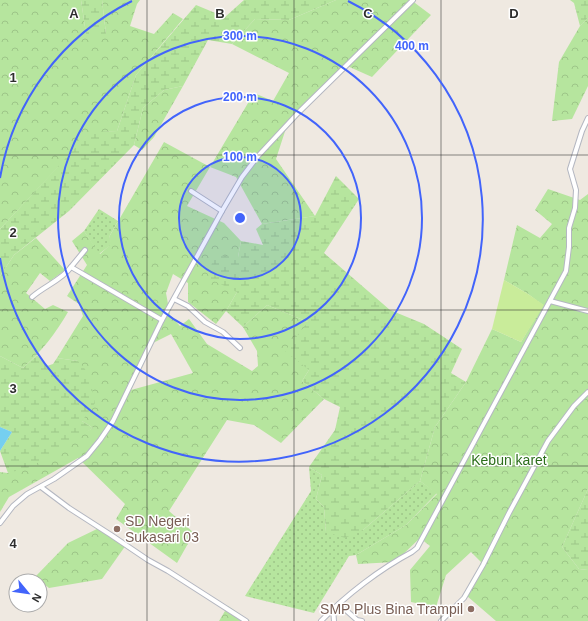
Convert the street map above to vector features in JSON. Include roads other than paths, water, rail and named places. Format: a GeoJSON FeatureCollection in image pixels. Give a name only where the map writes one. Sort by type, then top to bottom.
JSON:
{"type":"FeatureCollection","features":[{"type":"Feature","properties":{"kind":"street"},"geometry":{"type":"LineString","coordinates":[[0,523],[13,506],[27,494],[41,487],[87,456],[100,440],[113,421],[162,320],[242,177],[258,156],[298,113],[413,0]]}},
{"type":"Feature","properties":{"kind":"street"},"geometry":{"type":"LineString","coordinates":[[321,621],[333,609],[377,574],[417,548],[566,271],[569,247],[569,228],[575,208],[576,190],[570,169],[582,131],[588,118]]}},
{"type":"Feature","properties":{"kind":"street"},"geometry":{"type":"LineString","coordinates":[[191,191],[222,211]]}},
{"type":"Feature","properties":{"kind":"street"},"geometry":{"type":"LineString","coordinates":[[32,297],[68,272],[85,250]]}},
{"type":"Feature","properties":{"kind":"street"},"geometry":{"type":"LineString","coordinates":[[71,267],[162,320]]}},
{"type":"Feature","properties":{"kind":"street"},"geometry":{"type":"LineString","coordinates":[[174,299],[188,306],[205,322],[223,332],[240,348]]}},
{"type":"Feature","properties":{"kind":"street"},"geometry":{"type":"LineString","coordinates":[[550,301],[588,310]]}},
{"type":"Feature","properties":{"kind":"street"},"geometry":{"type":"LineString","coordinates":[[441,621],[464,598],[483,565],[508,512],[548,441],[574,406],[588,392]]}},
{"type":"Feature","properties":{"kind":"street"},"geometry":{"type":"LineString","coordinates":[[41,487],[69,508],[111,534],[148,560],[168,571],[246,621]]}},
{"type":"Feature","properties":{"kind":"street"},"geometry":{"type":"LineString","coordinates":[[339,604],[357,620],[362,621]]}},
{"type":"Feature","properties":{"kind":"street"},"geometry":{"type":"LineString","coordinates":[[333,609],[334,621]]}},
{"type":"Feature","properties":{"kind":"water"},"geometry":{"type":"Polygon","coordinates":[[[0,427],[12,432],[0,451],[0,427]]]}},
{"type":"Feature","properties":{"kind":"place","name":"SD Negeri Sukasari 03"},"geometry":{"type":"Point","coordinates":[117,529]}},
{"type":"Feature","properties":{"kind":"place","name":"SMP Plus Bina Trampil"},"geometry":{"type":"Point","coordinates":[471,609]}},
{"type":"Feature","properties":{"kind":"park label","name":"Kebun karet"},"geometry":{"type":"Point","coordinates":[509,460]}}]}
